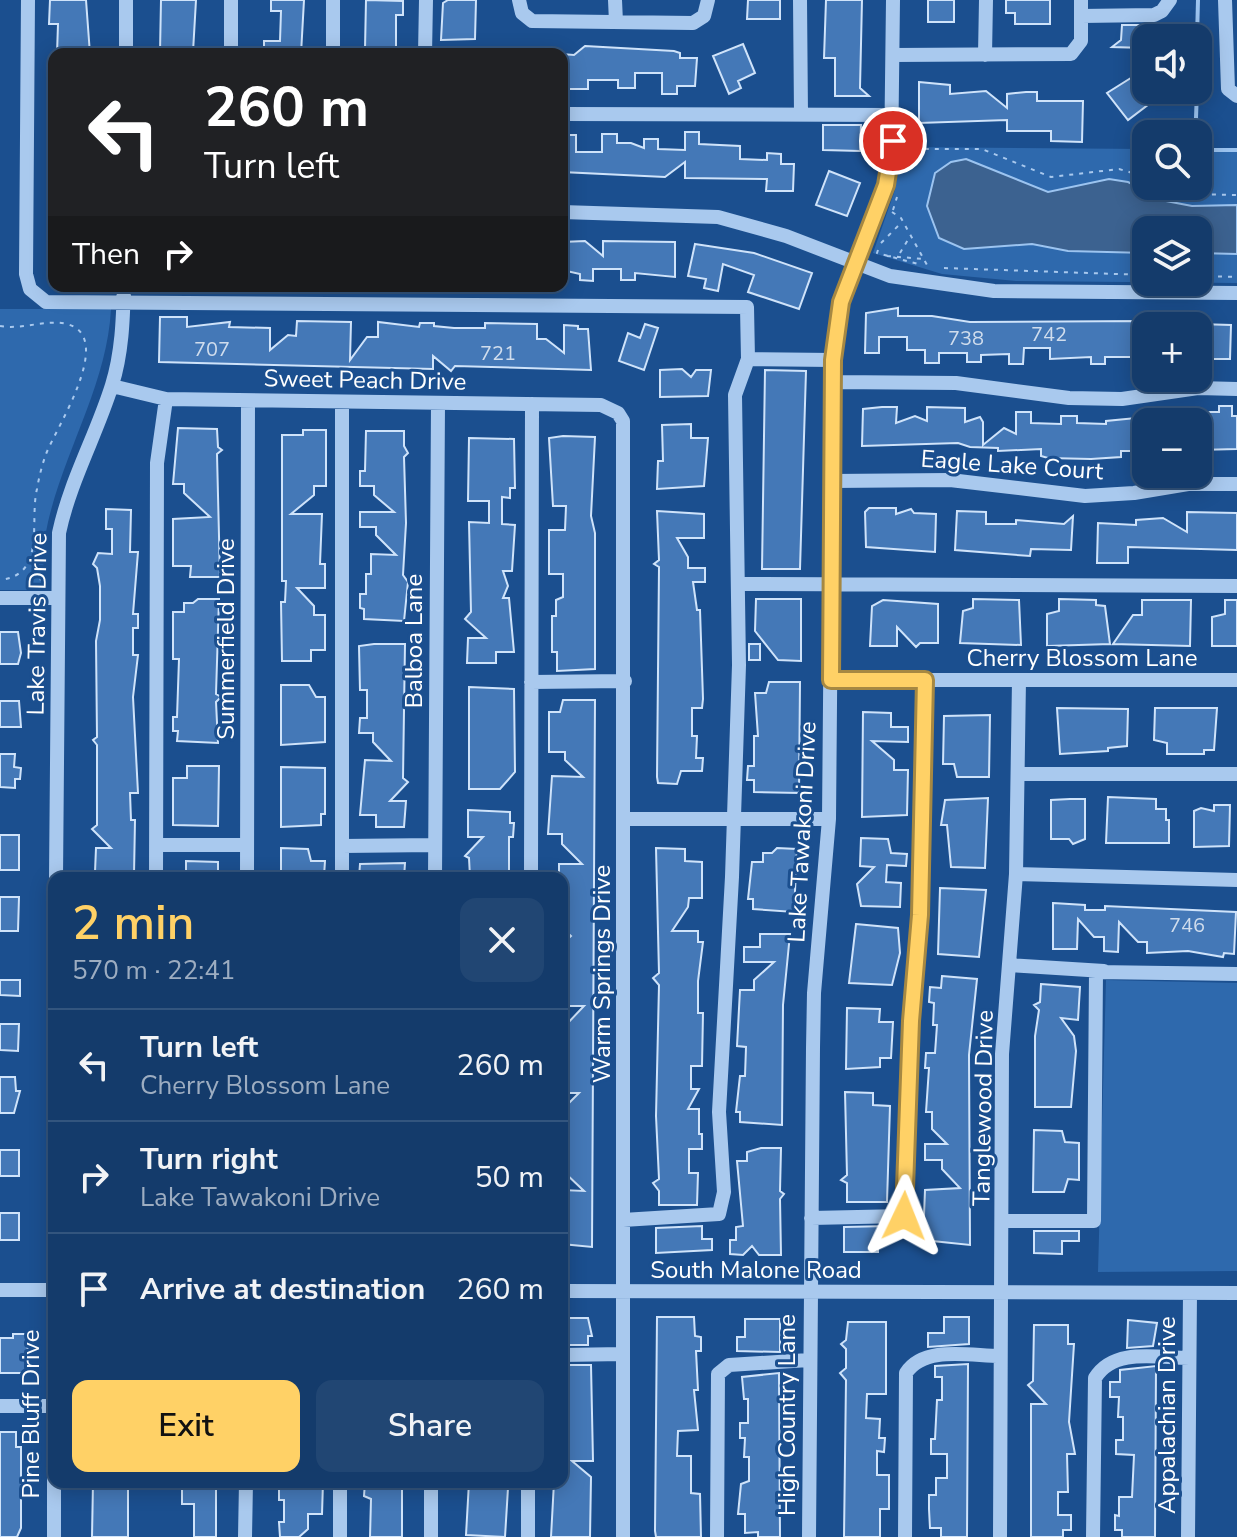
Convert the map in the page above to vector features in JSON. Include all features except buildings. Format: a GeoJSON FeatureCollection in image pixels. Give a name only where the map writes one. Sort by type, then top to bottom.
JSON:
{"type":"FeatureCollection","features":[{"type":"Feature","properties":{"kind":"street"},"geometry":{"type":"LineString","coordinates":[[28,0],[26,274],[30,289],[46,302],[747,307],[748,359],[735,395],[739,665],[719,1112],[724,1192],[719,1214],[623,1220]]}},
{"type":"Feature","properties":{"kind":"street"},"geometry":{"type":"LineString","coordinates":[[126,0],[126,48]]}},
{"type":"Feature","properties":{"kind":"street"},"geometry":{"type":"LineString","coordinates":[[231,0],[231,48]]}},
{"type":"Feature","properties":{"kind":"street"},"geometry":{"type":"LineString","coordinates":[[333,0],[333,48]]}},
{"type":"Feature","properties":{"kind":"street"},"geometry":{"type":"LineString","coordinates":[[425,48],[426,0]]}},
{"type":"Feature","properties":{"kind":"street"},"geometry":{"type":"LineString","coordinates":[[615,0],[616,22]]}},
{"type":"Feature","properties":{"kind":"street"},"geometry":{"type":"LineString","coordinates":[[520,7],[532,21],[693,23],[704,16],[708,0]]}},
{"type":"Feature","properties":{"kind":"street"},"geometry":{"type":"LineString","coordinates":[[800,0],[801,114]]}},
{"type":"Feature","properties":{"kind":"street","name":"Lake Tawakoni Drive"},"geometry":{"type":"LineString","coordinates":[[810,1292],[814,993],[829,819],[833,360],[841,302],[886,185],[894,115],[893,0]]}},
{"type":"Feature","properties":{"kind":"street"},"geometry":{"type":"LineString","coordinates":[[985,55],[986,0]]}},
{"type":"Feature","properties":{"kind":"street"},"geometry":{"type":"LineString","coordinates":[[893,55],[1071,54],[1081,41],[1081,0]]}},
{"type":"Feature","properties":{"kind":"street"},"geometry":{"type":"LineString","coordinates":[[1081,16],[1154,15],[1162,11],[1170,0]]}},
{"type":"Feature","properties":{"kind":"street"},"geometry":{"type":"LineString","coordinates":[[1225,0],[1225,75],[1228,89],[1237,96]]}},
{"type":"Feature","properties":{"kind":"street"},"geometry":{"type":"LineString","coordinates":[[568,114],[894,115]]}},
{"type":"Feature","properties":{"kind":"street"},"geometry":{"type":"LineString","coordinates":[[568,212],[718,217],[798,240],[890,276],[994,291],[1237,293]]}},
{"type":"Feature","properties":{"kind":"street","name":"Lake Travis Drive"},"geometry":{"type":"LineString","coordinates":[[56,872],[59,533],[67,494],[112,386],[122,342],[124,292]]}},
{"type":"Feature","properties":{"kind":"street"},"geometry":{"type":"LineString","coordinates":[[748,359],[833,360]]}},
{"type":"Feature","properties":{"kind":"street"},"geometry":{"type":"LineString","coordinates":[[833,382],[956,383],[1069,398],[1122,399],[1198,388],[1237,389]]}},
{"type":"Feature","properties":{"kind":"street","name":"Sweet Peach Drive"},"geometry":{"type":"LineString","coordinates":[[112,386],[166,399],[601,405],[618,413]]}},
{"type":"Feature","properties":{"kind":"street"},"geometry":{"type":"LineString","coordinates":[[156,872],[157,463],[166,399]]}},
{"type":"Feature","properties":{"kind":"street","name":"Summerfield Drive"},"geometry":{"type":"LineString","coordinates":[[247,872],[248,401]]}},
{"type":"Feature","properties":{"kind":"street"},"geometry":{"type":"LineString","coordinates":[[342,402],[342,872]]}},
{"type":"Feature","properties":{"kind":"street","name":"Balboa Lane"},"geometry":{"type":"LineString","coordinates":[[435,872],[438,404]]}},
{"type":"Feature","properties":{"kind":"street"},"geometry":{"type":"LineString","coordinates":[[531,872],[532,404]]}},
{"type":"Feature","properties":{"kind":"street","name":"Warm Springs Drive"},"geometry":{"type":"LineString","coordinates":[[618,413],[625,430],[623,1537]]}},
{"type":"Feature","properties":{"kind":"street","name":"Eagle Lake Court"},"geometry":{"type":"LineString","coordinates":[[832,481],[950,480],[1085,496],[1134,493],[1188,484],[1237,484]]}},
{"type":"Feature","properties":{"kind":"street"},"geometry":{"type":"LineString","coordinates":[[738,584],[1237,586]]}},
{"type":"Feature","properties":{"kind":"street"},"geometry":{"type":"LineString","coordinates":[[0,598],[57,598]]}},
{"type":"Feature","properties":{"kind":"street","name":"Cherry Blossom Lane"},"geometry":{"type":"LineString","coordinates":[[831,680],[1237,680]]}},
{"type":"Feature","properties":{"kind":"street"},"geometry":{"type":"LineString","coordinates":[[811,1218],[904,1216],[911,1021],[920,915],[925,680]]}},
{"type":"Feature","properties":{"kind":"street","name":"Tanglewood Drive"},"geometry":{"type":"LineString","coordinates":[[1000,1537],[1002,1054],[1016,874],[1019,680]]}},
{"type":"Feature","properties":{"kind":"street"},"geometry":{"type":"LineString","coordinates":[[531,682],[625,681]]}},
{"type":"Feature","properties":{"kind":"street"},"geometry":{"type":"LineString","coordinates":[[1018,774],[1237,774]]}},
{"type":"Feature","properties":{"kind":"street"},"geometry":{"type":"LineString","coordinates":[[624,819],[829,819]]}},
{"type":"Feature","properties":{"kind":"street"},"geometry":{"type":"LineString","coordinates":[[156,845],[247,845]]}},
{"type":"Feature","properties":{"kind":"street"},"geometry":{"type":"LineString","coordinates":[[342,846],[435,845]]}},
{"type":"Feature","properties":{"kind":"street"},"geometry":{"type":"LineString","coordinates":[[1016,874],[1237,880]]}},
{"type":"Feature","properties":{"kind":"street"},"geometry":{"type":"LineString","coordinates":[[1009,965],[1237,974]]}},
{"type":"Feature","properties":{"kind":"street"},"geometry":{"type":"LineString","coordinates":[[1003,1221],[1094,1221],[1096,972],[1105,971]]}},
{"type":"Feature","properties":{"kind":"street"},"geometry":{"type":"LineString","coordinates":[[0,1290],[48,1290]]}},
{"type":"Feature","properties":{"kind":"street","name":"South Malone Road"},"geometry":{"type":"LineString","coordinates":[[568,1291],[1237,1293]]}},
{"type":"Feature","properties":{"kind":"street","name":"High Country Lane"},"geometry":{"type":"LineString","coordinates":[[809,1537],[810,1292]]}},
{"type":"Feature","properties":{"kind":"street","name":"Appalachian Drive"},"geometry":{"type":"LineString","coordinates":[[1188,1537],[1190,1293]]}},
{"type":"Feature","properties":{"kind":"street"},"geometry":{"type":"LineString","coordinates":[[568,1355],[623,1354]]}},
{"type":"Feature","properties":{"kind":"street"},"geometry":{"type":"LineString","coordinates":[[905,1537],[906,1373],[912,1363],[929,1356],[1000,1356]]}},
{"type":"Feature","properties":{"kind":"street"},"geometry":{"type":"LineString","coordinates":[[1093,1537],[1095,1378],[1101,1369],[1117,1358],[1189,1358]]}},
{"type":"Feature","properties":{"kind":"street"},"geometry":{"type":"LineString","coordinates":[[717,1537],[718,1374],[729,1365],[809,1360]]}},
{"type":"Feature","properties":{"kind":"street"},"geometry":{"type":"LineString","coordinates":[[0,1406],[48,1406]]}},
{"type":"Feature","properties":{"kind":"street","name":"Pine Bluff Drive"},"geometry":{"type":"LineString","coordinates":[[54,1488],[54,1537]]}},
{"type":"Feature","properties":{"kind":"street"},"geometry":{"type":"LineString","coordinates":[[245,1537],[246,1488]]}},
{"type":"Feature","properties":{"kind":"street"},"geometry":{"type":"LineString","coordinates":[[340,1488],[340,1537]]}},
{"type":"Feature","properties":{"kind":"street"},"geometry":{"type":"LineString","coordinates":[[431,1488],[431,1537]]}},
{"type":"Feature","properties":{"kind":"street"},"geometry":{"type":"LineString","coordinates":[[528,1488],[528,1537]]}},
{"type":"Feature","properties":{"kind":"path"},"geometry":{"type":"LineString","coordinates":[[905,162],[906,154],[926,149],[982,149],[1051,177],[1119,169],[1132,173]]}},
{"type":"Feature","properties":{"kind":"path"},"geometry":{"type":"LineString","coordinates":[[887,226],[877,253],[927,267],[926,260],[902,222],[892,212],[900,186]]}},
{"type":"Feature","properties":{"kind":"path"},"geometry":{"type":"LineString","coordinates":[[1212,194],[1237,195]]}},
{"type":"Feature","properties":{"kind":"path"},"geometry":{"type":"LineString","coordinates":[[880,244],[902,222]]}},
{"type":"Feature","properties":{"kind":"path"},"geometry":{"type":"LineString","coordinates":[[900,254],[910,237]]}},
{"type":"Feature","properties":{"kind":"path"},"geometry":{"type":"LineString","coordinates":[[886,256],[900,254],[926,260]]}},
{"type":"Feature","properties":{"kind":"path"},"geometry":{"type":"LineString","coordinates":[[939,268],[1132,275]]}},
{"type":"Feature","properties":{"kind":"path"},"geometry":{"type":"LineString","coordinates":[[1212,276],[1237,277]]}},
{"type":"Feature","properties":{"kind":"path"},"geometry":{"type":"LineString","coordinates":[[0,326],[67,324],[83,337],[87,349],[83,376],[45,456],[36,492],[30,560],[18,574],[0,580]]}},
{"type":"Feature","properties":{"kind":"path"},"geometry":{"type":"LineString","coordinates":[[30,560],[40,570],[41,598]]}},
{"type":"Feature","properties":{"kind":"shaded area"},"geometry":{"type":"Polygon","coordinates":[[[902,147],[1132,149],[1132,200],[1212,200],[1212,149],[1237,150],[1237,283],[1212,283],[1212,216],[1132,216],[1132,282],[1016,281],[942,274],[873,253],[895,190],[902,147]]]}},
{"type":"Feature","properties":{"kind":"shaded area"},"geometry":{"type":"Polygon","coordinates":[[[966,159],[1048,192],[1109,179],[1132,184],[1132,200],[1164,200],[1192,206],[1237,205],[1237,254],[1212,253],[1212,216],[1132,216],[1132,253],[1068,251],[1032,244],[964,249],[939,238],[927,206],[935,173],[951,162],[966,159]]]}},
{"type":"Feature","properties":{"kind":"shaded area"},"geometry":{"type":"Polygon","coordinates":[[[0,309],[111,309],[102,364],[48,522],[42,590],[0,590],[0,309]]]}},
{"type":"Feature","properties":{"kind":"shaded area"},"geometry":{"type":"Polygon","coordinates":[[[1106,980],[1237,983],[1237,1271],[1098,1272],[1106,980]]]}},
{"type":"Feature","properties":{"kind":"waterway"},"geometry":{"type":"LineString","coordinates":[[1197,24],[1198,0]]}},
{"type":"Feature","properties":{"kind":"waterway"},"geometry":{"type":"LineString","coordinates":[[1196,104],[1196,118],[1210,150],[1237,150]]}},
{"type":"Feature","properties":{"kind":"route"},"geometry":{"type":"LineString","coordinates":[[893,141],[886,185],[841,302],[833,360],[831,680],[925,680],[920,915],[911,1021],[904,1216]]}}]}
